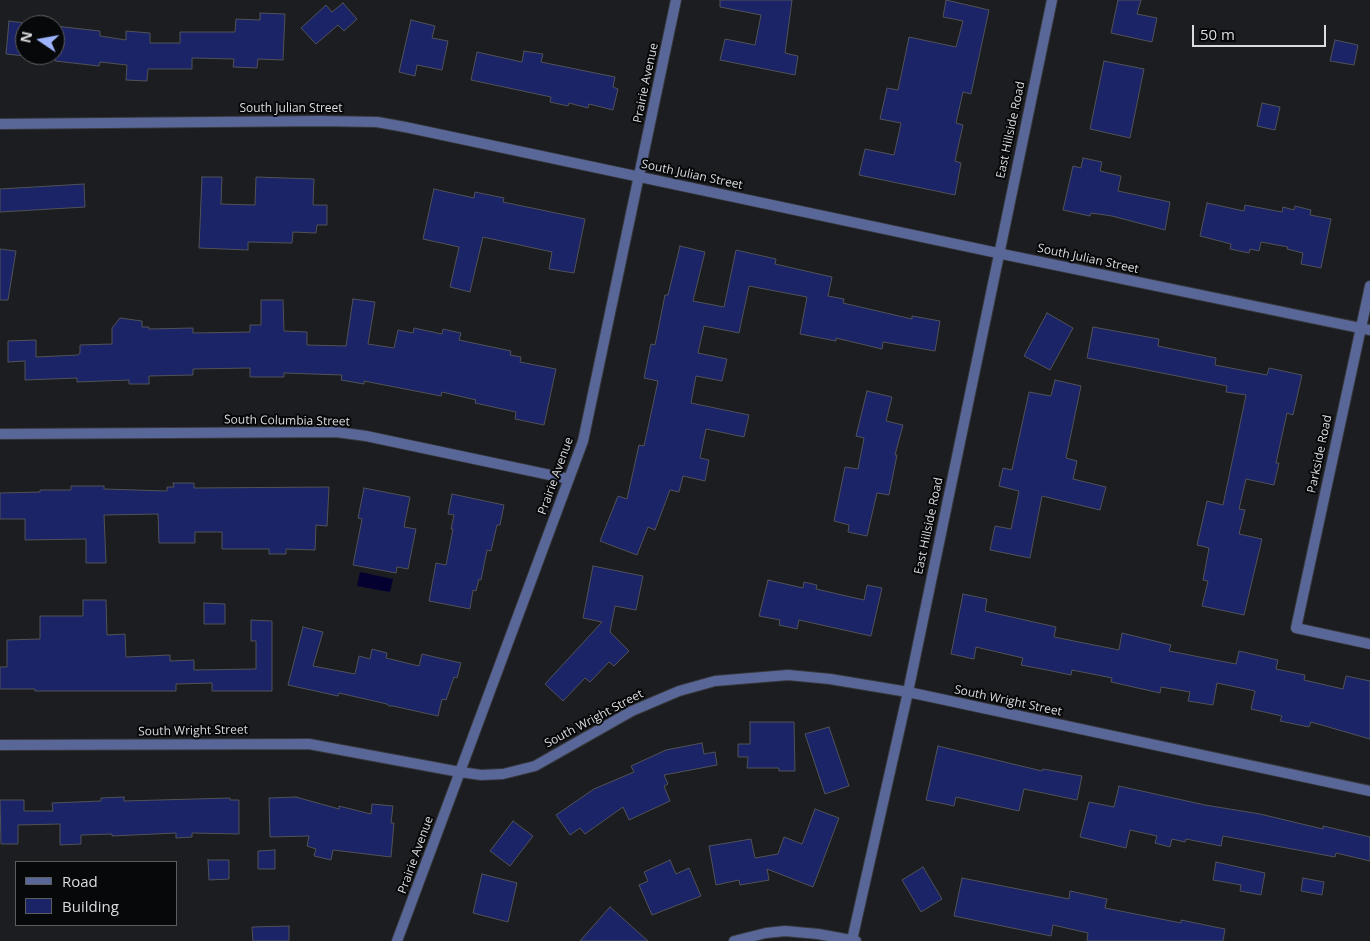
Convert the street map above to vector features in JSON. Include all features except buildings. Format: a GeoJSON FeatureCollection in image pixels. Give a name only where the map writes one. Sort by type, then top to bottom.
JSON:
{"type":"FeatureCollection","features":[{"type":"Feature","properties":{"kind":"street","name":"Prairie Avenue"},"geometry":{"type":"LineString","coordinates":[[397,941],[583,441],[676,0]]}},
{"type":"Feature","properties":{"kind":"street","name":"East Hillside Road"},"geometry":{"type":"LineString","coordinates":[[734,941],[766,933],[785,931],[854,940],[908,692],[1052,0]]}},
{"type":"Feature","properties":{"kind":"street","name":"South Julian Street"},"geometry":{"type":"LineString","coordinates":[[0,124],[321,120],[377,122],[639,176],[998,254],[1365,329]]}},
{"type":"Feature","properties":{"kind":"street","name":"Parkside Road"},"geometry":{"type":"LineString","coordinates":[[1370,286],[1365,329],[1296,628],[1370,644]]}},
{"type":"Feature","properties":{"kind":"street","name":"South Columbia Street"},"geometry":{"type":"LineString","coordinates":[[0,434],[336,432],[366,436],[569,479]]}},
{"type":"Feature","properties":{"kind":"street","name":"South Wright Street"},"geometry":{"type":"LineString","coordinates":[[0,745],[309,744],[481,775],[518,772],[535,766],[632,711],[679,691],[715,681],[788,675],[830,679],[908,692],[1370,791]]}},
{"type":"Feature","properties":{"kind":"shaded area"},"geometry":{"type":"Polygon","coordinates":[[[360,572],[393,579],[390,592],[357,586],[360,572]]]}}]}
